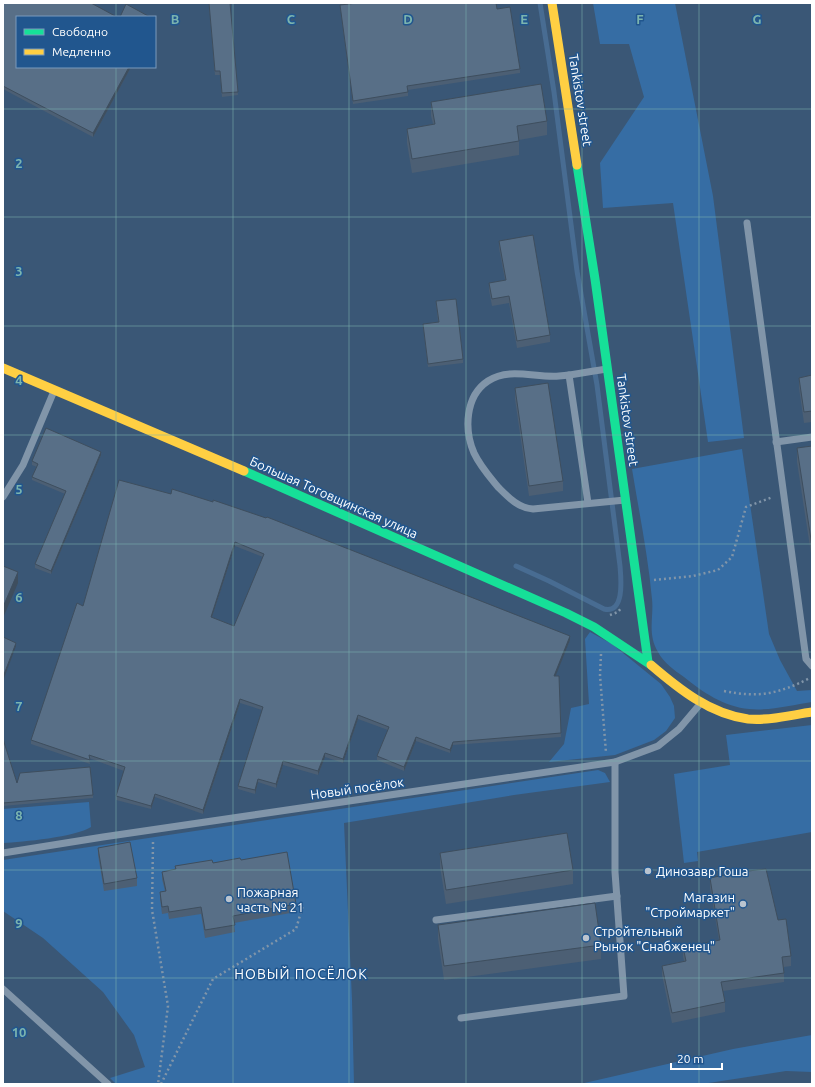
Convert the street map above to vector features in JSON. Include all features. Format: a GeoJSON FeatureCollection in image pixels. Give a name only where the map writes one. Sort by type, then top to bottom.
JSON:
{"type":"FeatureCollection","features":[{"type":"Feature","properties":{"kind":"street","name":"Tankistov street"},"geometry":{"type":"LineString","coordinates":[[552,3],[570,109],[648,662]]}},
{"type":"Feature","properties":{"kind":"street","name":"Большая Тоговщинская улица"},"geometry":{"type":"LineString","coordinates":[[3,368],[54,391],[220,460],[566,613],[594,627],[648,662]]}},
{"type":"Feature","properties":{"kind":"street"},"geometry":{"type":"LineString","coordinates":[[648,662],[677,687],[701,702],[730,715],[749,719],[769,719],[812,712]]}},
{"type":"Feature","properties":{"kind":"lane"},"geometry":{"type":"LineString","coordinates":[[747,223],[806,659],[812,666]]}},
{"type":"Feature","properties":{"kind":"lane"},"geometry":{"type":"LineString","coordinates":[[607,369],[550,376],[515,374],[489,380],[482,385],[472,399],[468,420],[468,432],[474,452],[485,472],[507,496],[524,508],[533,509],[625,500]]}},
{"type":"Feature","properties":{"kind":"lane"},"geometry":{"type":"LineString","coordinates":[[569,374],[588,503]]}},
{"type":"Feature","properties":{"kind":"lane"},"geometry":{"type":"LineString","coordinates":[[3,497],[23,464],[54,391]]}},
{"type":"Feature","properties":{"kind":"lane"},"geometry":{"type":"LineString","coordinates":[[776,442],[812,437]]}},
{"type":"Feature","properties":{"kind":"lane","name":"Новый посёлок"},"geometry":{"type":"LineString","coordinates":[[3,853],[153,829],[615,762],[658,746],[680,729],[701,702]]}},
{"type":"Feature","properties":{"kind":"lane"},"geometry":{"type":"LineString","coordinates":[[461,1018],[624,996],[615,864],[615,762]]}},
{"type":"Feature","properties":{"kind":"lane"},"geometry":{"type":"LineString","coordinates":[[436,920],[617,896]]}},
{"type":"Feature","properties":{"kind":"lane"},"geometry":{"type":"LineString","coordinates":[[3,989],[108,1084]]}},
{"type":"Feature","properties":{"kind":"path"},"geometry":{"type":"LineString","coordinates":[[717,690],[739,694],[778,692],[812,677]]}},
{"type":"Feature","properties":{"kind":"path"},"geometry":{"type":"LineString","coordinates":[[153,829],[152,910],[168,1006],[159,1084]]}},
{"type":"Feature","properties":{"kind":"path"},"geometry":{"type":"LineString","coordinates":[[159,1084],[213,979],[296,929],[303,905]]}},
{"type":"Feature","properties":{"kind":"shaded area"},"geometry":{"type":"Polygon","coordinates":[[[593,3],[675,3],[713,196],[744,438],[708,442],[673,203],[603,208],[600,163],[644,97],[629,44],[600,44],[593,3]]]}},
{"type":"Feature","properties":{"kind":"shaded area"},"geometry":{"type":"Polygon","coordinates":[[[742,449],[769,634],[780,660],[797,691],[812,690],[812,702],[773,708],[749,709],[740,708],[723,702],[698,688],[670,666],[660,656],[653,639],[652,606],[646,550],[632,469],[742,449]]]}},
{"type":"Feature","properties":{"kind":"shaded area"},"geometry":{"type":"Polygon","coordinates":[[[590,632],[612,644],[661,684],[674,706],[675,718],[666,731],[654,740],[615,755],[549,762],[564,744],[571,708],[589,704],[585,639],[590,632]]]}},
{"type":"Feature","properties":{"kind":"shaded area"},"geometry":{"type":"Polygon","coordinates":[[[812,725],[812,832],[697,852],[698,861],[684,863],[674,774],[730,765],[726,735],[812,725]]]}},
{"type":"Feature","properties":{"kind":"shaded area"},"geometry":{"type":"Polygon","coordinates":[[[598,770],[605,773],[610,782],[514,795],[344,823],[352,1000],[354,1084],[116,1084],[110,1078],[145,1067],[134,1035],[103,992],[43,938],[3,911],[3,860],[598,770]]]}},
{"type":"Feature","properties":{"kind":"shaded area"},"geometry":{"type":"Polygon","coordinates":[[[89,802],[91,827],[84,831],[62,836],[3,843],[3,809],[89,802]]]}},
{"type":"Feature","properties":{"kind":"shaded area"},"geometry":{"type":"Polygon","coordinates":[[[812,1035],[812,1072],[786,1071],[702,1084],[580,1084],[733,1049],[812,1035]]]}},
{"type":"Feature","properties":{"kind":"building"},"geometry":{"type":"Polygon","coordinates":[[[91,3],[115,16],[16,16],[16,68],[128,68],[93,133],[3,86],[3,4],[91,3]]]}},
{"type":"Feature","properties":{"kind":"building"},"geometry":{"type":"Polygon","coordinates":[[[209,3],[230,3],[238,92],[222,93],[220,71],[215,71],[209,3]]]}},
{"type":"Feature","properties":{"kind":"building"},"geometry":{"type":"Polygon","coordinates":[[[357,3],[496,3],[497,9],[510,7],[520,69],[407,86],[408,92],[353,101],[340,5],[357,3]]]}},
{"type":"Feature","properties":{"kind":"building"},"geometry":{"type":"Polygon","coordinates":[[[126,4],[148,16],[120,16],[126,4]]]}},
{"type":"Feature","properties":{"kind":"building"},"geometry":{"type":"Polygon","coordinates":[[[541,84],[547,121],[517,126],[519,141],[412,159],[407,129],[435,124],[431,102],[541,84]]]}},
{"type":"Feature","properties":{"kind":"building"},"geometry":{"type":"Polygon","coordinates":[[[533,235],[550,335],[517,341],[509,296],[492,299],[489,283],[506,280],[499,241],[533,235]]]}},
{"type":"Feature","properties":{"kind":"building"},"geometry":{"type":"Polygon","coordinates":[[[456,299],[463,359],[428,364],[423,324],[439,322],[436,301],[456,299]]]}},
{"type":"Feature","properties":{"kind":"building"},"geometry":{"type":"Polygon","coordinates":[[[812,375],[812,411],[804,412],[799,378],[812,375]]]}},
{"type":"Feature","properties":{"kind":"building"},"geometry":{"type":"Polygon","coordinates":[[[548,383],[563,481],[529,486],[515,388],[548,383]]]}},
{"type":"Feature","properties":{"kind":"building"},"geometry":{"type":"Polygon","coordinates":[[[46,428],[101,452],[51,571],[35,564],[66,491],[32,477],[38,464],[32,461],[46,428]]]}},
{"type":"Feature","properties":{"kind":"building"},"geometry":{"type":"Polygon","coordinates":[[[812,446],[812,546],[797,448],[812,446]]]}},
{"type":"Feature","properties":{"kind":"building"},"geometry":{"type":"Polygon","coordinates":[[[119,480],[171,494],[172,489],[213,502],[213,500],[266,518],[267,517],[570,636],[554,676],[559,676],[561,733],[453,742],[450,750],[416,737],[404,767],[377,756],[389,727],[358,715],[343,759],[325,753],[318,771],[283,761],[276,784],[258,779],[255,790],[238,786],[263,707],[240,699],[203,810],[155,794],[151,806],[116,796],[125,767],[89,755],[90,760],[31,740],[77,603],[83,606],[119,480]],[[235,542],[211,617],[234,626],[264,554],[235,542]]]}},
{"type":"Feature","properties":{"kind":"building"},"geometry":{"type":"Polygon","coordinates":[[[3,566],[18,572],[3,607],[3,566]]]}},
{"type":"Feature","properties":{"kind":"building"},"geometry":{"type":"Polygon","coordinates":[[[3,637],[16,643],[3,677],[3,637]]]}},
{"type":"Feature","properties":{"kind":"building"},"geometry":{"type":"Polygon","coordinates":[[[3,739],[17,783],[20,773],[90,767],[93,795],[3,803],[3,739]]]}},
{"type":"Feature","properties":{"kind":"building"},"geometry":{"type":"Polygon","coordinates":[[[567,833],[573,870],[446,890],[440,853],[567,833]]]}},
{"type":"Feature","properties":{"kind":"building"},"geometry":{"type":"Polygon","coordinates":[[[130,842],[137,878],[104,884],[98,848],[130,842]]]}},
{"type":"Feature","properties":{"kind":"building","name":"Пожарная часть № 21"},"geometry":{"type":"Polygon","coordinates":[[[287,852],[296,904],[233,916],[235,925],[205,930],[201,907],[169,912],[168,906],[162,907],[160,892],[166,891],[162,872],[176,869],[175,866],[212,860],[213,863],[240,858],[241,860],[287,852]]]}},
{"type":"Feature","properties":{"kind":"building"},"geometry":{"type":"Polygon","coordinates":[[[766,869],[778,920],[786,919],[791,956],[782,957],[784,973],[721,982],[725,1002],[672,1013],[662,966],[686,961],[683,947],[720,940],[710,878],[739,872],[766,869]]]}},
{"type":"Feature","properties":{"kind":"building"},"geometry":{"type":"Polygon","coordinates":[[[595,903],[601,945],[444,966],[438,925],[595,903]]]}},
{"type":"Feature","properties":{"kind":"waterway"},"geometry":{"type":"LineString","coordinates":[[516,566],[604,609],[611,609],[616,606],[619,601],[621,586],[620,566],[597,385],[577,271],[554,92],[540,3]]}},
{"type":"Feature","properties":{"kind":"traffic: fast"},"geometry":{"type":"LineString","coordinates":[[577,165],[595,279],[648,662]]}},
{"type":"Feature","properties":{"kind":"traffic: fast"},"geometry":{"type":"LineString","coordinates":[[244,471],[566,613],[594,627],[651,665]]}},
{"type":"Feature","properties":{"kind":"traffic: slow"},"geometry":{"type":"LineString","coordinates":[[552,3],[577,165]]}},
{"type":"Feature","properties":{"kind":"traffic: slow"},"geometry":{"type":"LineString","coordinates":[[3,368],[244,471]]}},
{"type":"Feature","properties":{"kind":"traffic: slow"},"geometry":{"type":"LineString","coordinates":[[651,665],[696,699],[721,712],[734,716],[748,719],[764,719],[812,712]]}},
{"type":"Feature","properties":{"kind":"place","name":"Динозавр Гоша"},"geometry":{"type":"Point","coordinates":[648,871]}},
{"type":"Feature","properties":{"kind":"place","name":"Пожарная часть № 21"},"geometry":{"type":"Point","coordinates":[229,899]}},
{"type":"Feature","properties":{"kind":"place","name":"Магазин \"Строймаркет\""},"geometry":{"type":"Point","coordinates":[743,904]}},
{"type":"Feature","properties":{"kind":"place","name":"Стройтельный Рынок \"Снабженец\""},"geometry":{"type":"Point","coordinates":[586,938]}},
{"type":"Feature","properties":{"kind":"district","name":"НОВЫЙ ПОСЁЛОК"},"geometry":{"type":"Point","coordinates":[301,974]}}]}
